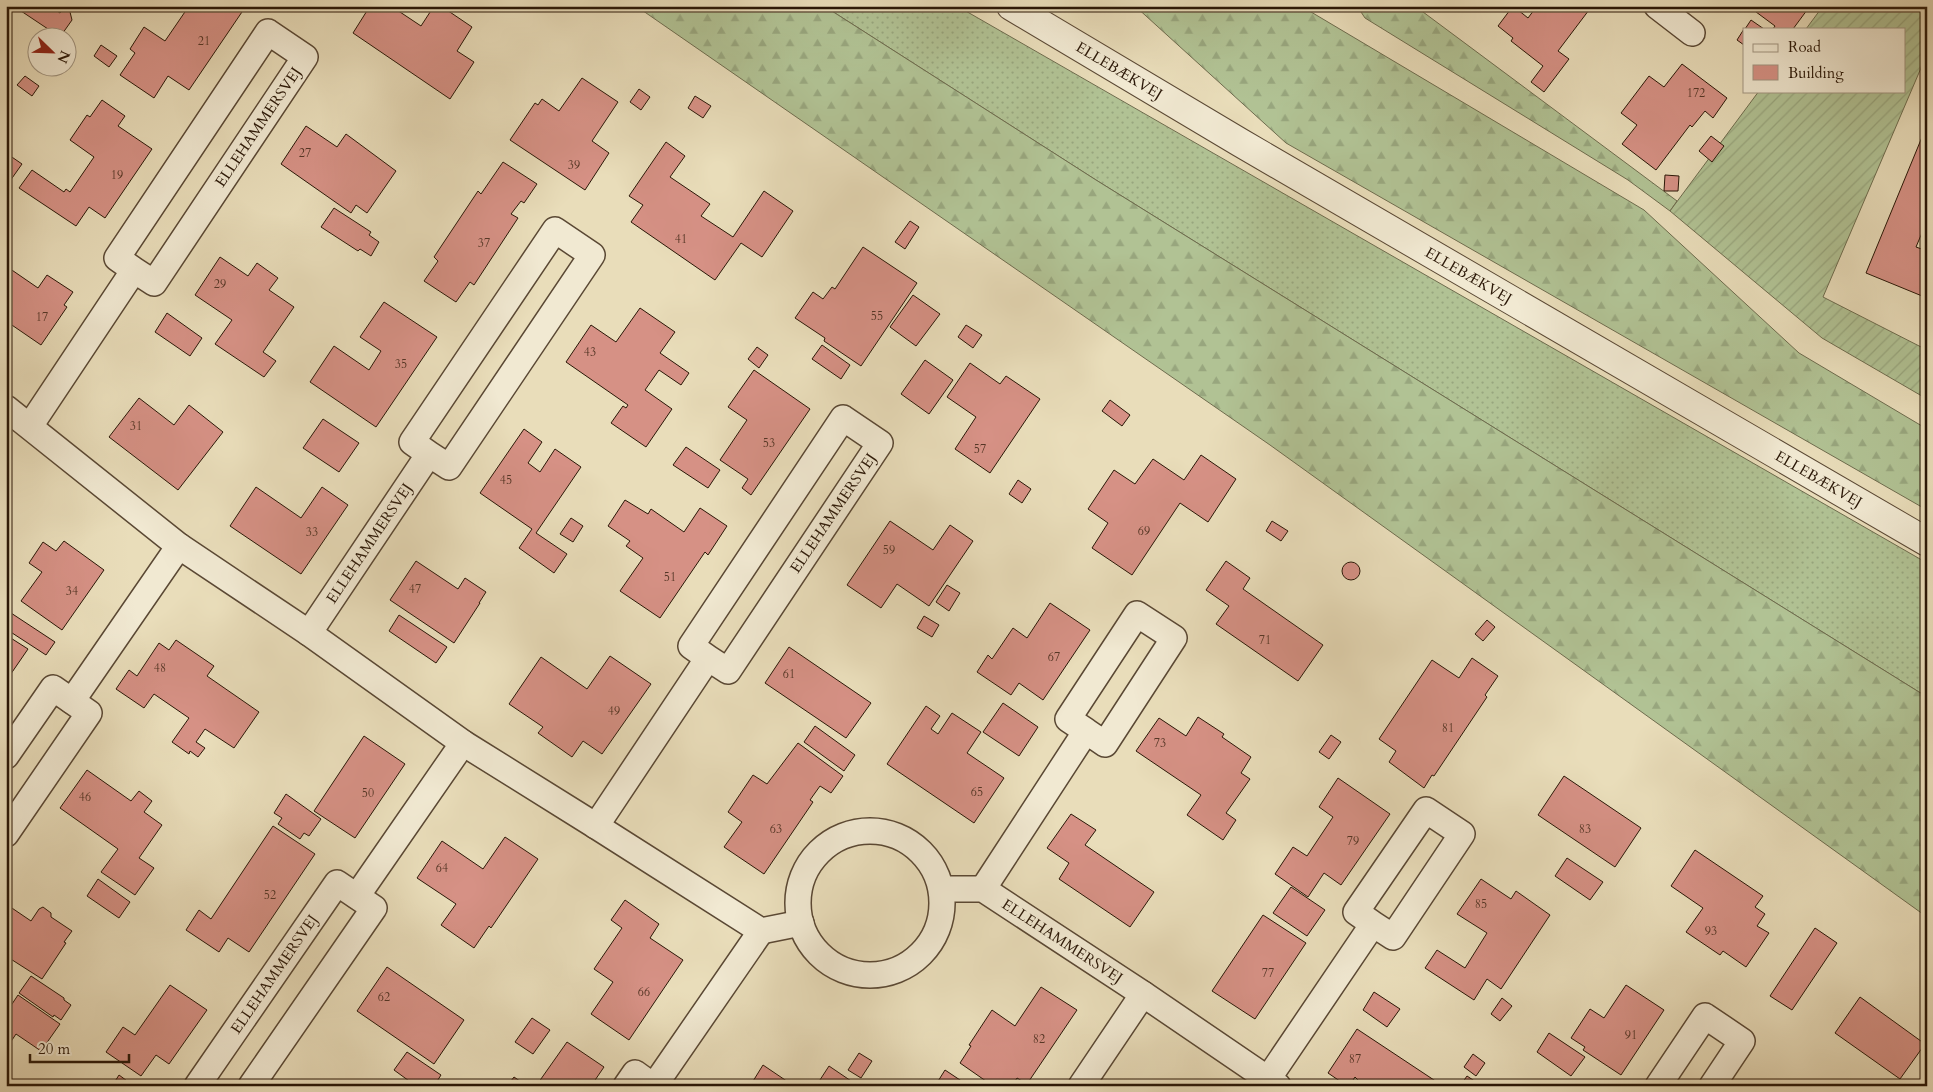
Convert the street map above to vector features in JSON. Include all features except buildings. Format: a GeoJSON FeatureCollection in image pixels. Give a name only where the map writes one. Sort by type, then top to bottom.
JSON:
{"type":"FeatureCollection","features":[{"type":"Feature","properties":{"kind":"street","name":"ELLEBÆKVEJ"},"geometry":{"type":"LineString","coordinates":[[1011,6],[1249,148],[1927,542]]}},
{"type":"Feature","properties":{"kind":"street"},"geometry":{"type":"LineString","coordinates":[[1657,6],[1692,32]]}},
{"type":"Feature","properties":{"kind":"street","name":"ELLEHAMMERSVEJ"},"geometry":{"type":"LineString","coordinates":[[268,32],[305,57],[154,282],[134,270],[117,258],[268,32]]}},
{"type":"Feature","properties":{"kind":"street"},"geometry":{"type":"LineString","coordinates":[[555,230],[592,255],[449,467],[429,454],[412,442],[555,230]]}},
{"type":"Feature","properties":{"kind":"street"},"geometry":{"type":"LineString","coordinates":[[30,426],[134,270]]}},
{"type":"Feature","properties":{"kind":"street"},"geometry":{"type":"LineString","coordinates":[[6,408],[179,546],[309,633],[463,744],[761,931],[801,923]]}},
{"type":"Feature","properties":{"kind":"street","name":"ELLEHAMMERSVEJ"},"geometry":{"type":"LineString","coordinates":[[843,418],[880,442],[728,671],[708,658],[691,646],[843,418]]}},
{"type":"Feature","properties":{"kind":"street","name":"ELLEHAMMERSVEJ"},"geometry":{"type":"LineString","coordinates":[[309,633],[429,454]]}},
{"type":"Feature","properties":{"kind":"street"},"geometry":{"type":"LineString","coordinates":[[72,701],[179,546]]}},
{"type":"Feature","properties":{"kind":"street"},"geometry":{"type":"LineString","coordinates":[[1137,614],[1174,638],[1105,744],[1086,731],[1068,719],[1137,614]]}},
{"type":"Feature","properties":{"kind":"street"},"geometry":{"type":"LineString","coordinates":[[596,826],[708,658]]}},
{"type":"Feature","properties":{"kind":"street"},"geometry":{"type":"LineString","coordinates":[[6,756],[53,688],[89,713],[6,834]]}},
{"type":"Feature","properties":{"kind":"street"},"geometry":{"type":"LineString","coordinates":[[942,889],[983,889],[1086,731]]}},
{"type":"Feature","properties":{"kind":"street"},"geometry":{"type":"LineString","coordinates":[[357,896],[463,744]]}},
{"type":"Feature","properties":{"kind":"street"},"geometry":{"type":"LineString","coordinates":[[1426,810],[1462,834],[1393,937],[1373,924],[1356,912],[1426,810]]}},
{"type":"Feature","properties":{"kind":"street"},"geometry":{"type":"LineString","coordinates":[[882,831],[909,842],[930,862],[942,889],[942,916],[931,942],[913,962],[888,974],[860,975],[834,966],[813,948],[801,923],[798,894],[808,867],[827,845],[853,832],[882,831]]}},
{"type":"Feature","properties":{"kind":"street","name":"ELLEHAMMERSVEJ"},"geometry":{"type":"LineString","coordinates":[[197,1086],[338,883],[374,908],[251,1086]]}},
{"type":"Feature","properties":{"kind":"street","name":"ELLEHAMMERSVEJ"},"geometry":{"type":"LineString","coordinates":[[983,889],[1273,1082],[1373,924]]}},
{"type":"Feature","properties":{"kind":"street"},"geometry":{"type":"LineString","coordinates":[[626,1086],[634,1073],[654,1086],[761,931]]}},
{"type":"Feature","properties":{"kind":"street"},"geometry":{"type":"LineString","coordinates":[[1081,1086],[1143,994]]}},
{"type":"Feature","properties":{"kind":"street"},"geometry":{"type":"LineString","coordinates":[[1658,1086],[1705,1016],[1742,1041],[1712,1086]]}},
{"type":"Feature","properties":{"kind":"green space"},"geometry":{"type":"Polygon","coordinates":[[[636,6],[824,6],[1096,180],[1927,697],[1927,917],[1270,445],[636,6]]]}},
{"type":"Feature","properties":{"kind":"green space"},"geometry":{"type":"Polygon","coordinates":[[[824,6],[957,6],[1927,563],[1927,697],[1096,180],[824,6]]]}},
{"type":"Feature","properties":{"kind":"green space"},"geometry":{"type":"Polygon","coordinates":[[[1135,6],[1301,6],[1644,210],[1799,353],[1927,429],[1927,510],[1286,143],[1135,6]]]}},
{"type":"Feature","properties":{"kind":"green space"},"geometry":{"type":"Polygon","coordinates":[[[1357,6],[1415,6],[1677,201],[1670,211],[1628,180],[1365,18],[1357,6]]]}},
{"type":"Feature","properties":{"kind":"green space"},"geometry":{"type":"Polygon","coordinates":[[[1823,6],[1927,6],[1927,54],[1823,297],[1927,350],[1927,399],[1822,338],[1670,211],[1758,92],[1906,92],[1906,28],[1807,28],[1823,6]]]}}]}
